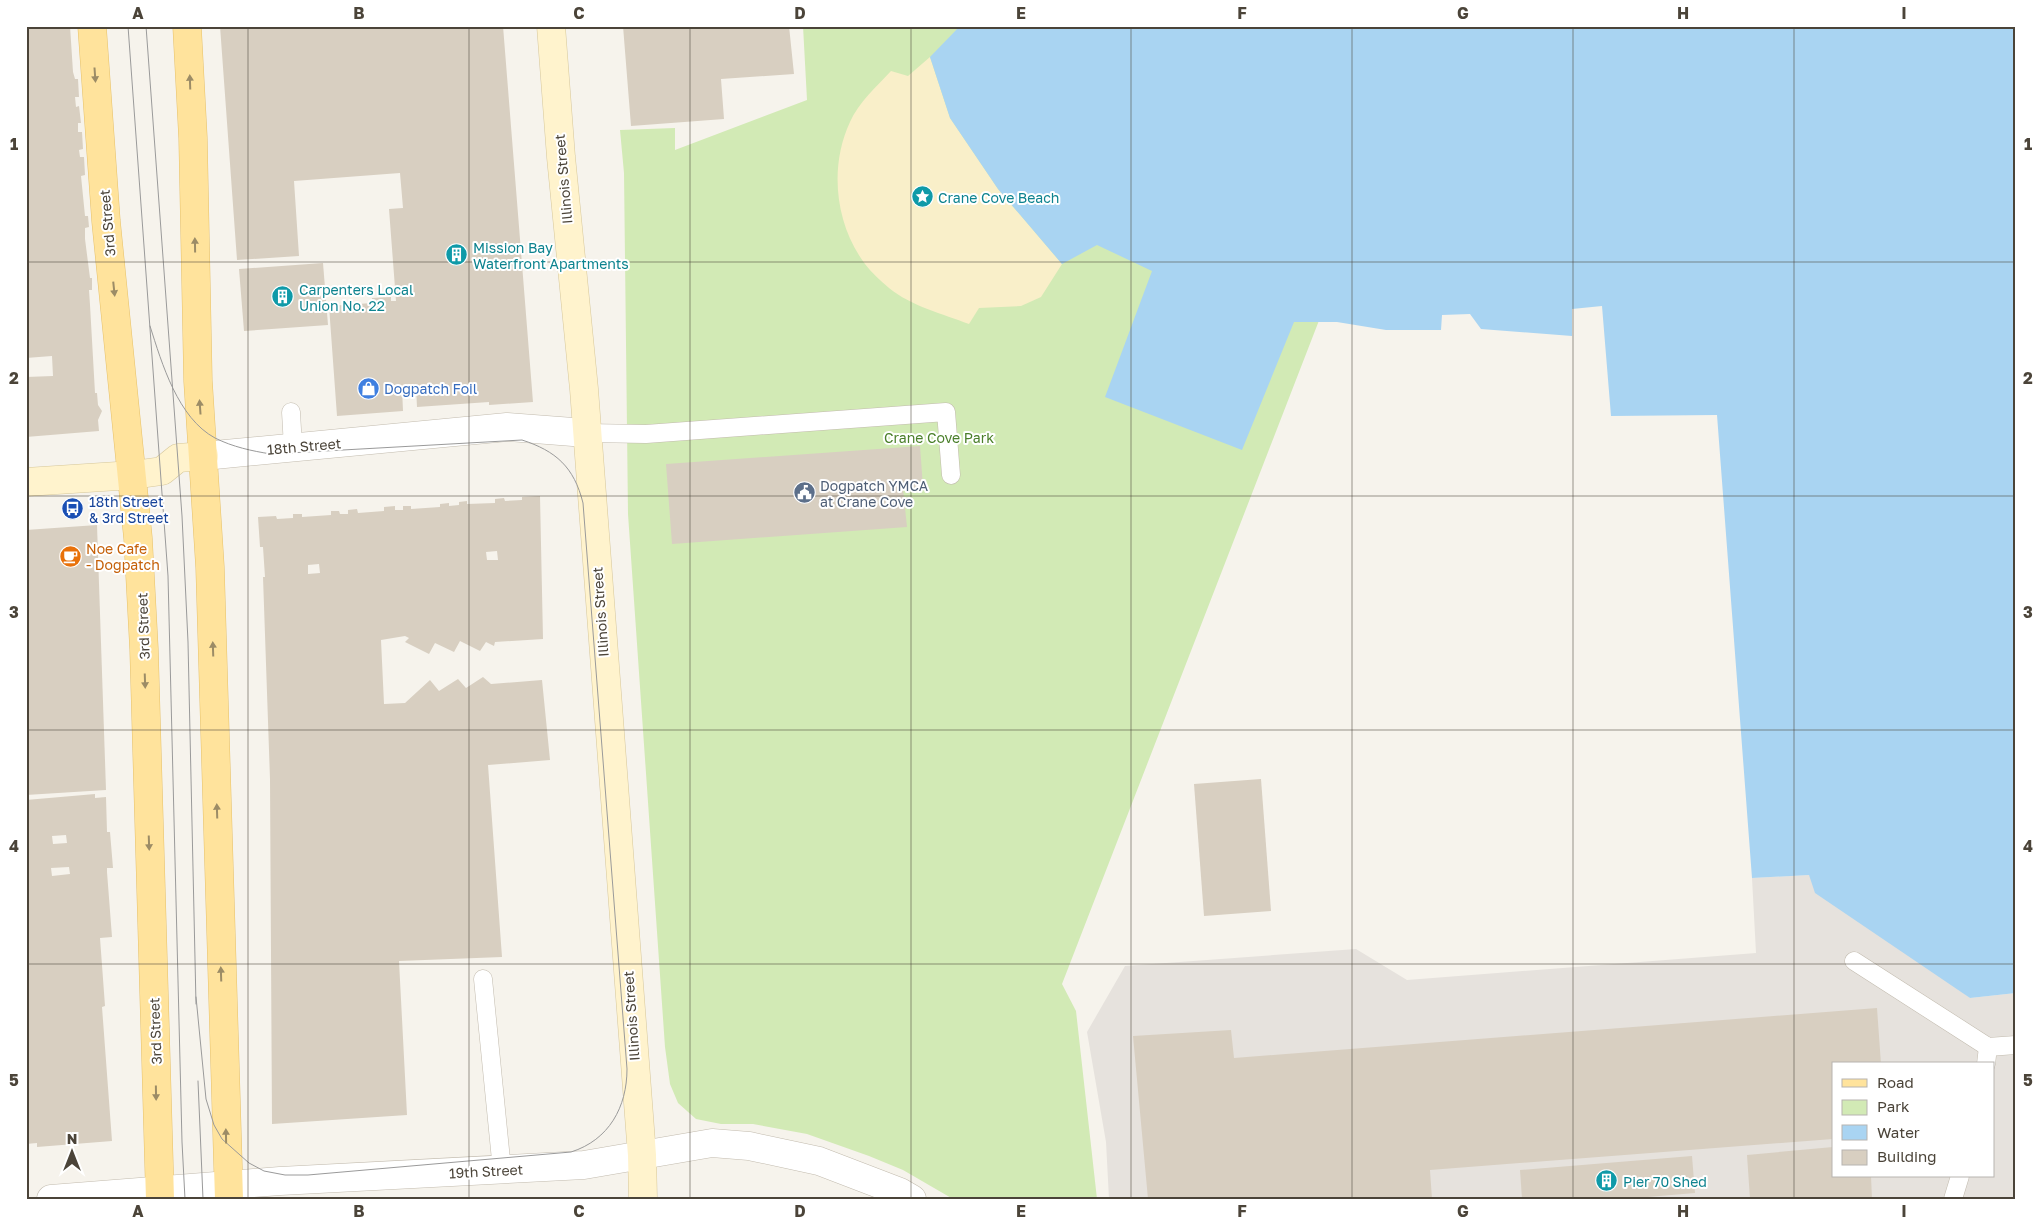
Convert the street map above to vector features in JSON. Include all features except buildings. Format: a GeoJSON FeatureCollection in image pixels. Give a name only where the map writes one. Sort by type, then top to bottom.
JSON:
{"type":"FeatureCollection","features":[{"type":"Feature","properties":{"kind":"main road","name":"3rd Street"},"geometry":{"type":"LineString","coordinates":[[92,26],[106,212],[138,538],[143,630],[160,1195]]}},
{"type":"Feature","properties":{"kind":"main road"},"geometry":{"type":"LineString","coordinates":[[187,26],[193,138],[196,328],[210,567],[228,1192]]}},
{"type":"Feature","properties":{"kind":"street","name":"Illinois Street"},"geometry":{"type":"LineString","coordinates":[[551,26],[561,157],[584,389],[642,1155],[643,1199]]}},
{"type":"Feature","properties":{"kind":"street","name":"18th Street"},"geometry":{"type":"LineString","coordinates":[[26,482],[133,475],[162,471],[178,458],[507,427],[586,433]]}},
{"type":"Feature","properties":{"kind":"street","name":"19th Street"},"geometry":{"type":"LineString","coordinates":[[51,1199],[228,1192],[584,1165],[712,1143],[749,1146],[819,1161],[900,1192],[912,1199]]}},
{"type":"Feature","properties":{"kind":"lane"},"geometry":{"type":"LineString","coordinates":[[291,412],[293,447]]}},
{"type":"Feature","properties":{"kind":"lane"},"geometry":{"type":"LineString","coordinates":[[586,433],[646,434],[946,412],[951,475]]}},
{"type":"Feature","properties":{"kind":"lane"},"geometry":{"type":"LineString","coordinates":[[1854,960],[1987,1056],[2016,1044]]}},
{"type":"Feature","properties":{"kind":"lane"},"geometry":{"type":"LineString","coordinates":[[483,979],[502,1170]]}},
{"type":"Feature","properties":{"kind":"lane"},"geometry":{"type":"LineString","coordinates":[[1953,1199],[1959,1178]]}},
{"type":"Feature","properties":{"kind":"shaded area"},"geometry":{"type":"Polygon","coordinates":[[[1809,875],[1970,998],[2016,993],[2016,1199],[1109,1199],[1106,1142],[1087,1032],[1125,966],[1356,949],[1407,980],[1756,953],[1752,878],[1809,875]]]}},
{"type":"Feature","properties":{"kind":"green space","name":"Crane Cove Park"},"geometry":{"type":"Polygon","coordinates":[[[803,26],[1117,26],[1325,305],[1062,984],[1076,1011],[1097,1199],[953,1199],[903,1170],[807,1134],[753,1124],[721,1124],[696,1119],[678,1103],[670,1084],[665,1047],[628,514],[624,173],[620,130],[675,128],[675,150],[807,100],[803,26]]]}},
{"type":"Feature","properties":{"kind":"sand","name":"Crane Cove Beach"},"geometry":{"type":"Polygon","coordinates":[[[930,57],[950,118],[998,189],[1062,264],[1041,297],[1021,306],[979,308],[969,324],[907,300],[889,288],[876,276],[865,264],[847,231],[838,195],[839,158],[843,139],[853,115],[868,95],[891,71],[908,76],[930,57]]]}},
{"type":"Feature","properties":{"kind":"water"},"geometry":{"type":"Polygon","coordinates":[[[960,26],[2016,26],[2016,993],[1970,998],[1815,893],[1809,875],[1752,878],[1717,415],[1611,416],[1602,306],[1572,309],[1572,336],[1481,329],[1470,314],[1442,315],[1441,330],[1386,330],[1337,322],[1294,322],[1242,450],[1105,397],[1152,271],[1097,245],[1062,264],[998,189],[950,118],[930,57],[960,26]]]}},
{"type":"Feature","properties":{"kind":"tram line"},"geometry":{"type":"LineString","coordinates":[[128,26],[168,576],[185,1199]]}},
{"type":"Feature","properties":{"kind":"tram line"},"geometry":{"type":"LineString","coordinates":[[146,26],[182,516],[188,642],[196,1004]]}},
{"type":"Feature","properties":{"kind":"tram line"},"geometry":{"type":"LineString","coordinates":[[150,326],[166,373],[181,404],[202,429],[215,438],[229,444],[271,454],[522,440],[545,449],[569,470],[583,503],[627,1069],[624,1096],[613,1120],[605,1130],[584,1147],[571,1152],[308,1175],[285,1175],[264,1171],[249,1163],[222,1139],[214,1125],[206,1099],[196,997]]}},
{"type":"Feature","properties":{"kind":"tram line"},"geometry":{"type":"LineString","coordinates":[[198,1081],[203,1199]]}},
{"type":"Feature","properties":{"kind":"place","name":"Crane Cove Beach"},"geometry":{"type":"Point","coordinates":[922,197]}},
{"type":"Feature","properties":{"kind":"place","name":"Mission Bay Waterfront Apartments"},"geometry":{"type":"Point","coordinates":[457,255]}},
{"type":"Feature","properties":{"kind":"place","name":"Carpenters Local Union No. 22"},"geometry":{"type":"Point","coordinates":[283,297]}},
{"type":"Feature","properties":{"kind":"place","name":"Dogpatch Foil"},"geometry":{"type":"Point","coordinates":[368,388]}},
{"type":"Feature","properties":{"kind":"place","name":"Dogpatch YMCA at Crane Cove"},"geometry":{"type":"Point","coordinates":[804,493]}},
{"type":"Feature","properties":{"kind":"place","name":"18th Street & 3rd Street"},"geometry":{"type":"Point","coordinates":[73,509]}},
{"type":"Feature","properties":{"kind":"place","name":"Noe Cafe - Dogpatch"},"geometry":{"type":"Point","coordinates":[70,556]}},
{"type":"Feature","properties":{"kind":"place","name":"Pier 70 Shed"},"geometry":{"type":"Point","coordinates":[1607,1181]}}]}
